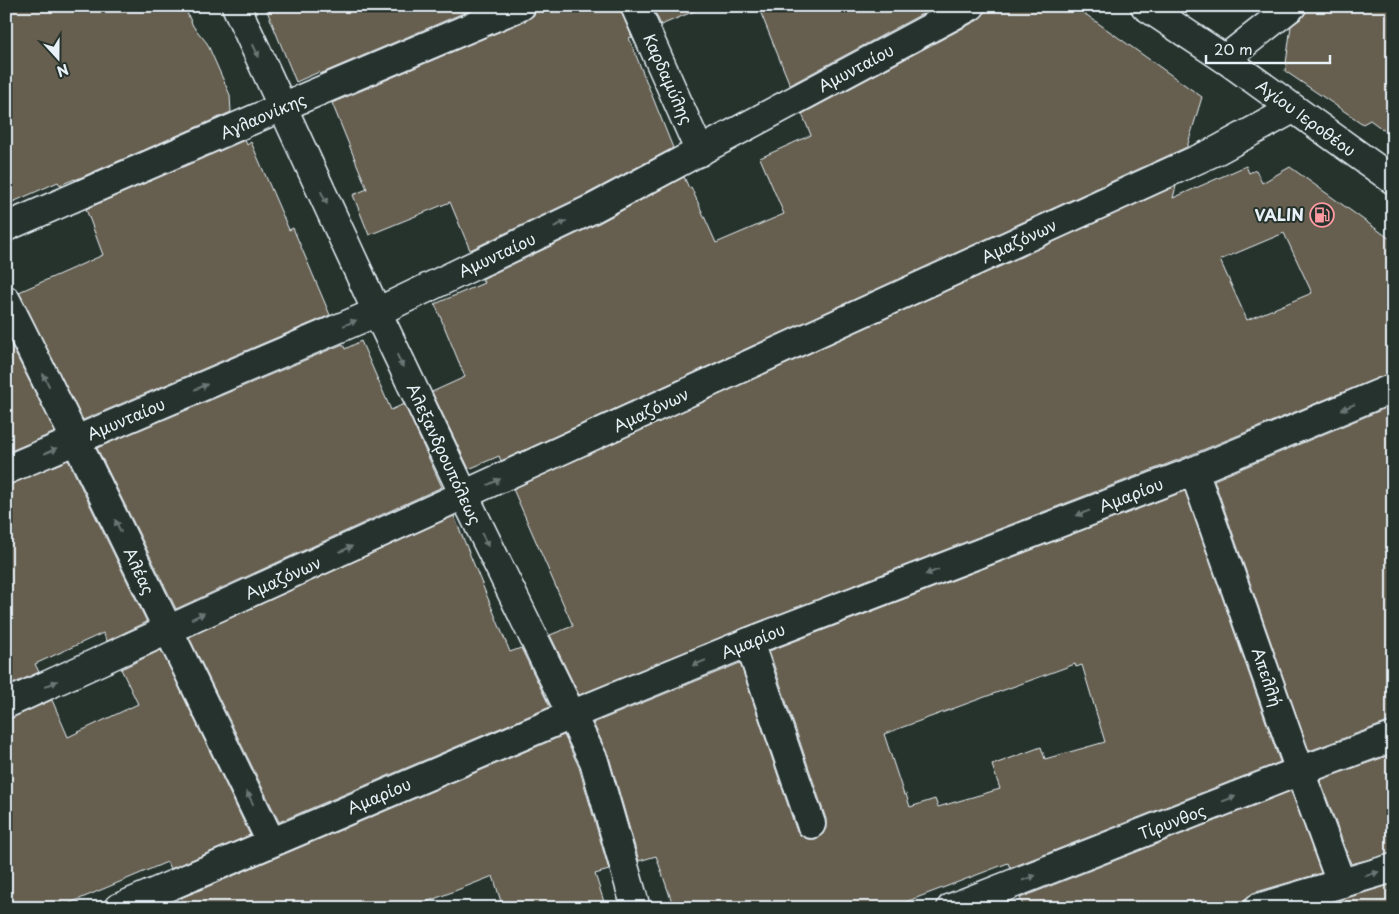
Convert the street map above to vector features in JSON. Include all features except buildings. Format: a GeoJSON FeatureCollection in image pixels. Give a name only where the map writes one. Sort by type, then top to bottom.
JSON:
{"type":"FeatureCollection","features":[{"type":"Feature","properties":{"kind":"street","name":"Αλεξανδρουπόλεως"},"geometry":{"type":"LineString","coordinates":[[236,6],[464,496],[594,761],[636,908]]}},
{"type":"Feature","properties":{"kind":"street","name":"Αγλαονίκης"},"geometry":{"type":"LineString","coordinates":[[6,227],[521,6]]}},
{"type":"Feature","properties":{"kind":"street","name":"Καρδαμύλης"},"geometry":{"type":"LineString","coordinates":[[635,6],[700,152]]}},
{"type":"Feature","properties":{"kind":"street","name":"Αμυνταίου"},"geometry":{"type":"LineString","coordinates":[[6,470],[377,312],[592,209],[971,6]]}},
{"type":"Feature","properties":{"kind":"street","name":"Αγίου Ιεροθέου"},"geometry":{"type":"LineString","coordinates":[[1145,6],[1225,58],[1393,180]]}},
{"type":"Feature","properties":{"kind":"street"},"geometry":{"type":"LineString","coordinates":[[1225,58],[1292,6]]}},
{"type":"Feature","properties":{"kind":"street","name":"Αμαζόνων"},"geometry":{"type":"LineString","coordinates":[[6,704],[1218,150],[1293,109]]}},
{"type":"Feature","properties":{"kind":"street","name":"Αλέας"},"geometry":{"type":"LineString","coordinates":[[6,300],[77,440],[167,630],[271,842]]}},
{"type":"Feature","properties":{"kind":"street","name":"Αμαρίου"},"geometry":{"type":"LineString","coordinates":[[118,908],[571,715],[749,642],[1194,471],[1393,388]]}},
{"type":"Feature","properties":{"kind":"street","name":"Απελλή"},"geometry":{"type":"LineString","coordinates":[[1194,471],[1341,883]]}},
{"type":"Feature","properties":{"kind":"street"},"geometry":{"type":"LineString","coordinates":[[749,642],[811,824]]}},
{"type":"Feature","properties":{"kind":"street","name":"Τίρυνθος"},"geometry":{"type":"LineString","coordinates":[[951,908],[999,899],[1300,771],[1393,737]]}},
{"type":"Feature","properties":{"kind":"street"},"geometry":{"type":"LineString","coordinates":[[1258,908],[1393,868]]}},
{"type":"Feature","properties":{"kind":"place","name":"VALIN"},"geometry":{"type":"Point","coordinates":[1322,215]}}]}
